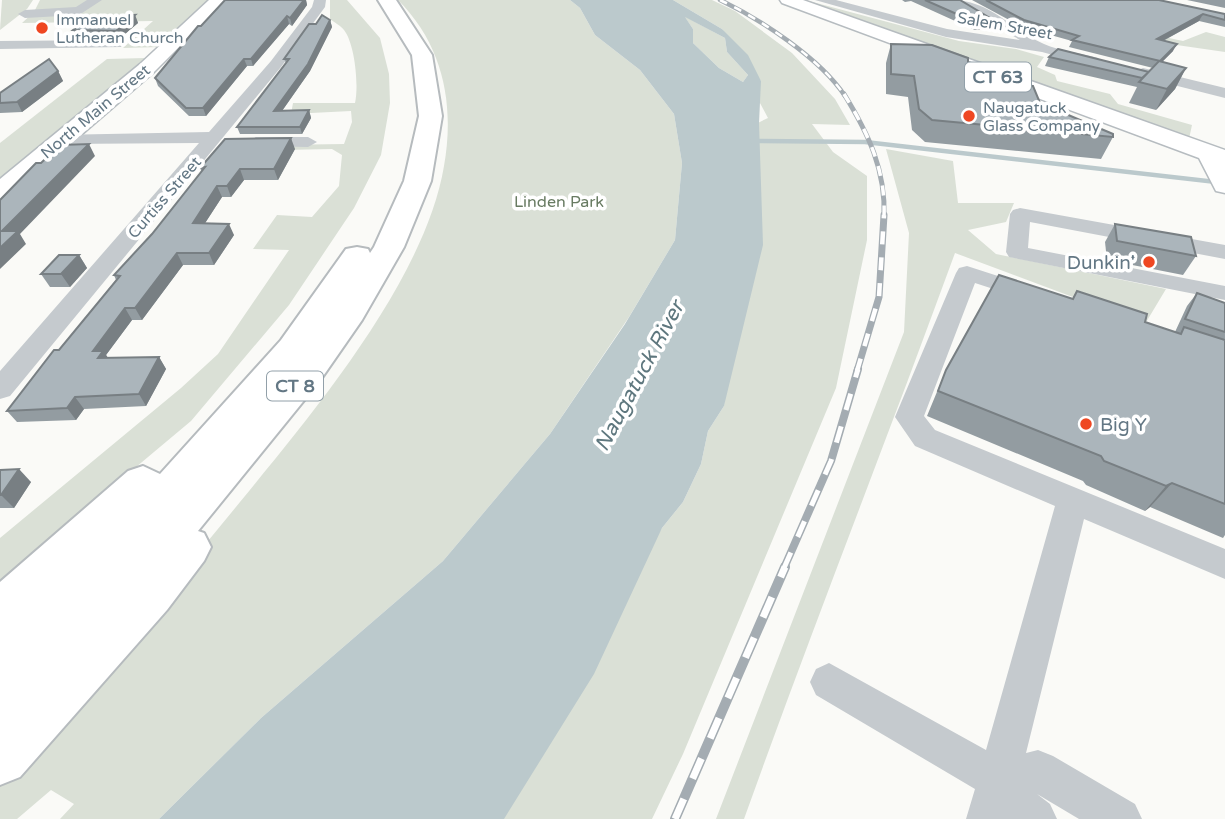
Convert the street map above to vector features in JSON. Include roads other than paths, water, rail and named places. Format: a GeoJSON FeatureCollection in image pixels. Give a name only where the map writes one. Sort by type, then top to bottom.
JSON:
{"type":"FeatureCollection","features":[{"type":"Feature","properties":{"kind":"highway","name":"CT 8"},"geometry":{"type":"LineString","coordinates":[[0,705],[147,558],[265,423],[340,330],[402,156],[408,132],[410,89],[404,55],[398,40],[369,0]]}},
{"type":"Feature","properties":{"kind":"highway","name":"CT 8"},"geometry":{"type":"LineString","coordinates":[[0,659],[41,622],[200,459],[294,346],[420,174],[427,148],[432,103],[427,66],[422,50],[406,22],[387,0]]}},
{"type":"Feature","properties":{"kind":"highway"},"geometry":{"type":"LineString","coordinates":[[0,613],[172,458],[283,341],[374,237]]}},
{"type":"Feature","properties":{"kind":"highway"},"geometry":{"type":"LineString","coordinates":[[0,757],[150,595],[261,455],[334,357],[360,311],[374,237]]}},
{"type":"Feature","properties":{"kind":"main road","name":"North Main Street"},"geometry":{"type":"LineString","coordinates":[[0,191],[147,68],[218,0]]}},
{"type":"Feature","properties":{"kind":"main road","name":"CT 63"},"geometry":{"type":"LineString","coordinates":[[788,0],[1219,168]]}},
{"type":"Feature","properties":{"kind":"street"},"geometry":{"type":"LineString","coordinates":[[12,25],[37,0]]}},
{"type":"Feature","properties":{"kind":"street"},"geometry":{"type":"LineString","coordinates":[[25,14],[79,11],[96,0]]}},
{"type":"Feature","properties":{"kind":"street","name":"Curtiss Street"},"geometry":{"type":"LineString","coordinates":[[0,389],[276,64],[318,7],[320,0]]}},
{"type":"Feature","properties":{"kind":"street","name":"Salem Street"},"geometry":{"type":"LineString","coordinates":[[821,0],[899,22],[1042,48],[1104,64]]}},
{"type":"Feature","properties":{"kind":"street"},"geometry":{"type":"LineString","coordinates":[[957,0],[1042,48]]}},
{"type":"Feature","properties":{"kind":"street"},"geometry":{"type":"LineString","coordinates":[[996,41],[1018,33]]}},
{"type":"Feature","properties":{"kind":"street"},"geometry":{"type":"LineString","coordinates":[[0,45],[116,44]]}},
{"type":"Feature","properties":{"kind":"street"},"geometry":{"type":"LineString","coordinates":[[1129,70],[1225,93]]}},
{"type":"Feature","properties":{"kind":"street"},"geometry":{"type":"LineString","coordinates":[[62,139],[308,142]]}},
{"type":"Feature","properties":{"kind":"street"},"geometry":{"type":"LineString","coordinates":[[1216,250],[1020,214],[1017,252],[1218,292]]}},
{"type":"Feature","properties":{"kind":"street"},"geometry":{"type":"LineString","coordinates":[[1216,250],[1161,245],[1044,225],[1031,229],[1033,242],[1045,250],[1197,282],[1218,292]]}},
{"type":"Feature","properties":{"kind":"street"},"geometry":{"type":"LineString","coordinates":[[1057,303],[967,272],[909,417],[925,438],[1225,564]]}},
{"type":"Feature","properties":{"kind":"street"},"geometry":{"type":"LineString","coordinates":[[993,799],[1073,500]]}},
{"type":"Feature","properties":{"kind":"street"},"geometry":{"type":"LineString","coordinates":[[829,682],[993,799],[1035,819]]}},
{"type":"Feature","properties":{"kind":"street"},"geometry":{"type":"LineString","coordinates":[[993,799],[1038,771],[1120,819]]}},
{"type":"Feature","properties":{"kind":"water","name":"Naugatuck River"},"geometry":{"type":"Polygon","coordinates":[[[570,0],[673,0],[722,29],[748,55],[761,81],[759,123],[763,245],[724,406],[708,431],[701,464],[683,502],[662,528],[594,674],[504,819],[159,819],[261,718],[443,561],[550,434],[625,324],[675,240],[682,163],[674,114],[640,70],[595,35],[580,8],[570,0]],[[685,17],[693,29],[693,43],[719,68],[743,82],[748,75],[727,52],[725,38],[685,17]]]}},
{"type":"Feature","properties":{"kind":"waterway"},"geometry":{"type":"LineString","coordinates":[[752,141],[865,142],[1225,183]]}},
{"type":"Feature","properties":{"kind":"railway"},"geometry":{"type":"LineString","coordinates":[[720,0],[753,18],[805,54],[845,96]]}},
{"type":"Feature","properties":{"kind":"railway"},"geometry":{"type":"LineString","coordinates":[[844,94],[874,152],[882,183],[884,215]]}},
{"type":"Feature","properties":{"kind":"railway"},"geometry":{"type":"LineString","coordinates":[[857,371],[879,297],[884,215]]}},
{"type":"Feature","properties":{"kind":"railway"},"geometry":{"type":"LineString","coordinates":[[784,568],[831,461],[858,369]]}},
{"type":"Feature","properties":{"kind":"railway"},"geometry":{"type":"LineString","coordinates":[[675,819],[785,567]]}},
{"type":"Feature","properties":{"kind":"place","name":"Immanuel Lutheran Church"},"geometry":{"type":"Point","coordinates":[42,28]}},
{"type":"Feature","properties":{"kind":"place","name":"Naugatuck Glass Company"},"geometry":{"type":"Point","coordinates":[969,116]}},
{"type":"Feature","properties":{"kind":"place","name":"Dunkin'"},"geometry":{"type":"Point","coordinates":[1149,262]}},
{"type":"Feature","properties":{"kind":"place","name":"Big Y"},"geometry":{"type":"Point","coordinates":[1086,424]}},
{"type":"Feature","properties":{"kind":"park label","name":"Linden Park"},"geometry":{"type":"Point","coordinates":[559,201]}}]}
